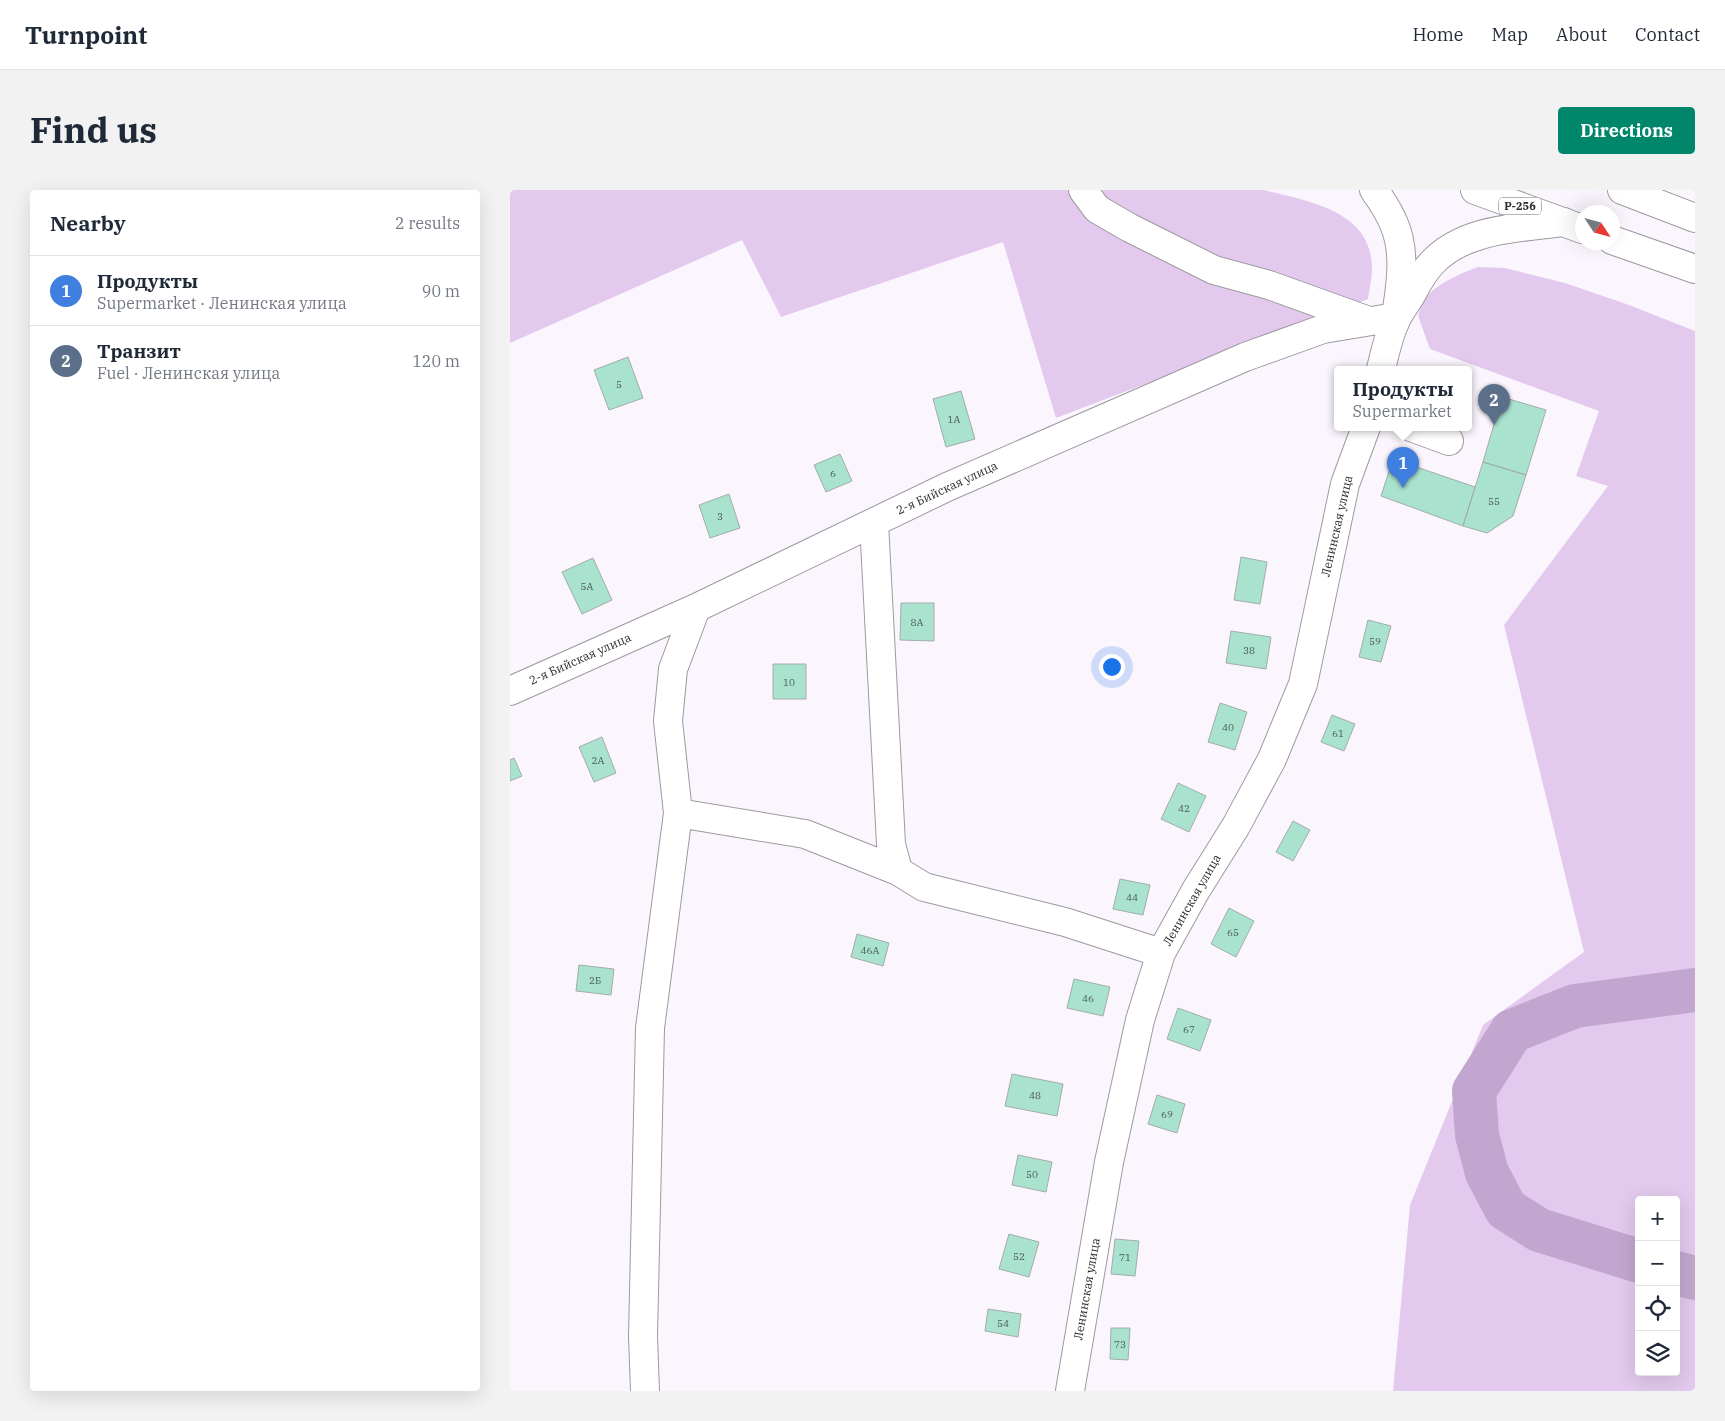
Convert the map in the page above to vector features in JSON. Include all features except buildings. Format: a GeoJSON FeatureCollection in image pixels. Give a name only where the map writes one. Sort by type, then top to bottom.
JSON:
{"type":"FeatureCollection","features":[{"type":"Feature","properties":{"kind":"main road"},"geometry":{"type":"LineString","coordinates":[[1083,190],[1098,209],[1130,228],[1214,270],[1387,320]]}},
{"type":"Feature","properties":{"kind":"main road"},"geometry":{"type":"LineString","coordinates":[[1374,190],[1395,225],[1401,248],[1401,266],[1387,320],[1386,347],[1382,366]]}},
{"type":"Feature","properties":{"kind":"main road","name":"Р-256"},"geometry":{"type":"LineString","coordinates":[[1475,190],[1573,225]]}},
{"type":"Feature","properties":{"kind":"main road"},"geometry":{"type":"LineString","coordinates":[[1622,190],[1695,218]]}},
{"type":"Feature","properties":{"kind":"main road"},"geometry":{"type":"LineString","coordinates":[[1387,320],[1431,263],[1463,242],[1485,234],[1573,225]]}},
{"type":"Feature","properties":{"kind":"main road"},"geometry":{"type":"LineString","coordinates":[[1620,243],[1695,270]]}},
{"type":"Feature","properties":{"kind":"main road","name":"2-я Бийская улица"},"geometry":{"type":"LineString","coordinates":[[510,691],[696,608],[947,487],[1245,357],[1323,329],[1387,320]]}},
{"type":"Feature","properties":{"kind":"main road","name":"Ленинская улица"},"geometry":{"type":"LineString","coordinates":[[1070,1391],[1109,1162],[1140,1020],[1162,953],[1196,890],[1236,826],[1272,759],[1303,684],[1345,484],[1365,431]]}},
{"type":"Feature","properties":{"kind":"main road"},"geometry":{"type":"LineString","coordinates":[[1422,431],[1449,441]]}},
{"type":"Feature","properties":{"kind":"main road"},"geometry":{"type":"LineString","coordinates":[[874,523],[891,844],[898,871]]}},
{"type":"Feature","properties":{"kind":"main road"},"geometry":{"type":"LineString","coordinates":[[645,1391],[643,1336],[650,1028],[678,813],[668,720],[673,669],[696,608]]}},
{"type":"Feature","properties":{"kind":"main road"},"geometry":{"type":"LineString","coordinates":[[678,813],[805,834],[898,871],[924,887],[1065,922],[1162,953]]}},
{"type":"Feature","properties":{"kind":"shaded area"},"geometry":{"type":"Polygon","coordinates":[[[510,190],[1264,190],[1313,203],[1330,209],[1344,217],[1357,228],[1366,241],[1372,262],[1372,273],[1368,299],[1056,418],[1003,242],[781,317],[742,240],[510,343],[510,190]]]}},
{"type":"Feature","properties":{"kind":"shaded area"},"geometry":{"type":"Polygon","coordinates":[[[1478,267],[1505,268],[1565,283],[1629,305],[1695,331],[1695,1391],[1393,1391],[1410,1205],[1483,1025],[1584,952],[1504,625],[1608,486],[1576,476],[1599,411],[1430,349],[1418,316],[1428,295],[1440,285],[1478,267]]]}},
{"type":"Feature","properties":{"kind":"waterway"},"geometry":{"type":"LineString","coordinates":[[1635,1260],[1539,1230],[1506,1209],[1487,1173],[1477,1135],[1474,1091],[1512,1031],[1575,1006],[1695,990]]}},
{"type":"Feature","properties":{"kind":"waterway"},"geometry":{"type":"LineString","coordinates":[[1680,1274],[1695,1278]]}},
{"type":"Feature","properties":{"kind":"place","name":"Транзит"},"geometry":{"type":"Point","coordinates":[1494,425]}},
{"type":"Feature","properties":{"kind":"place","name":"Продукты"},"geometry":{"type":"Point","coordinates":[1403,488]}}]}
